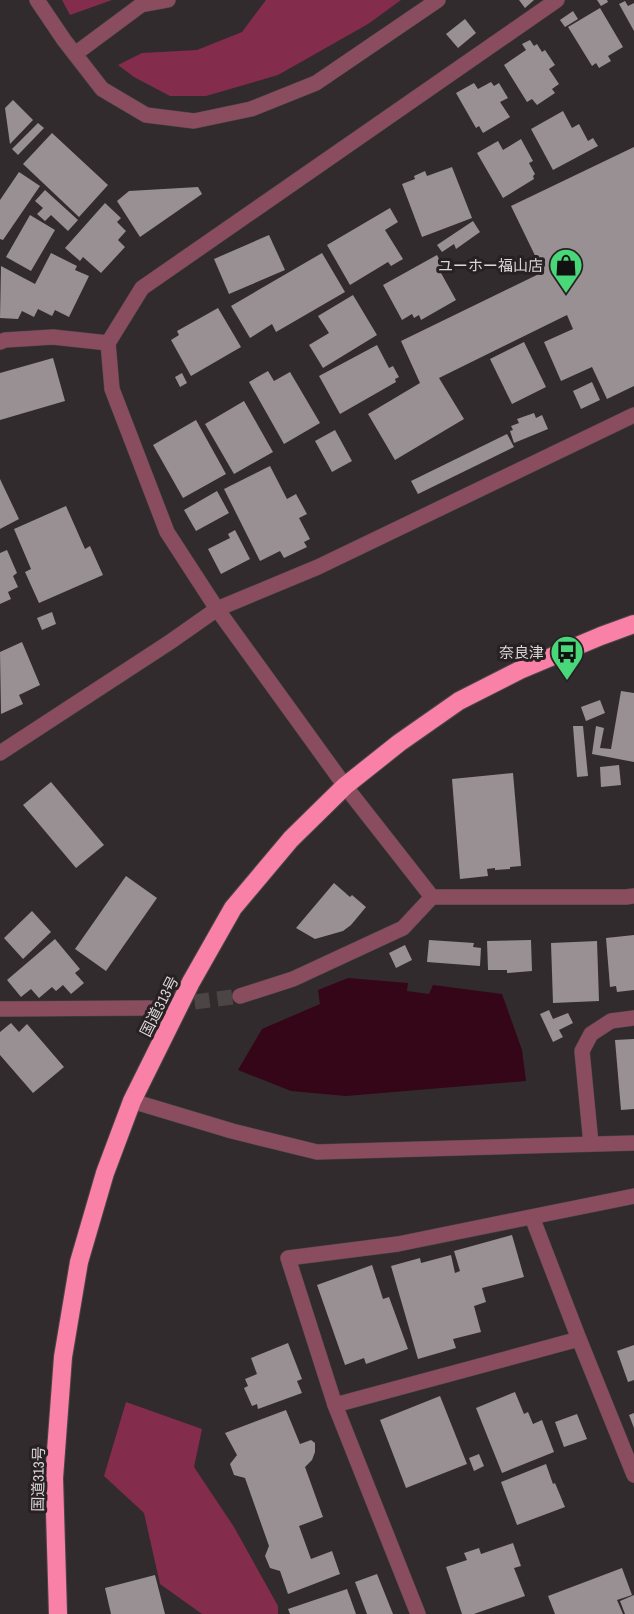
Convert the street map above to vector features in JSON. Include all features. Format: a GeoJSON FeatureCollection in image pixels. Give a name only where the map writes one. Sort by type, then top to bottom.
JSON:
{"type":"FeatureCollection","features":[{"type":"Feature","properties":{"kind":"highway","name":"国道313号"},"geometry":{"type":"LineString","coordinates":[[58,1614],[54,1478],[63,1357],[79,1262],[105,1173],[132,1101],[191,982],[232,908],[291,839],[345,786],[399,743],[459,700],[520,670],[634,624]]}},
{"type":"Feature","properties":{"kind":"street"},"geometry":{"type":"LineString","coordinates":[[37,0],[102,89],[146,115],[194,121],[251,110],[316,82],[438,0]]}},
{"type":"Feature","properties":{"kind":"street"},"geometry":{"type":"LineString","coordinates":[[75,54],[141,5],[168,0]]}},
{"type":"Feature","properties":{"kind":"street"},"geometry":{"type":"LineString","coordinates":[[432,897],[345,786],[217,609],[167,532],[112,389],[108,343],[142,288],[557,0]]}},
{"type":"Feature","properties":{"kind":"street"},"geometry":{"type":"LineString","coordinates":[[0,342],[53,337],[108,343]]}},
{"type":"Feature","properties":{"kind":"street"},"geometry":{"type":"LineString","coordinates":[[0,753],[217,609],[318,567],[634,415]]}},
{"type":"Feature","properties":{"kind":"street"},"geometry":{"type":"LineString","coordinates":[[240,996],[293,979],[404,928],[432,897],[634,896]]}},
{"type":"Feature","properties":{"kind":"street"},"geometry":{"type":"LineString","coordinates":[[0,1009],[149,1008]]}},
{"type":"Feature","properties":{"kind":"street"},"geometry":{"type":"LineString","coordinates":[[591,1144],[582,1051],[591,1034],[611,1022],[634,1018]]}},
{"type":"Feature","properties":{"kind":"street"},"geometry":{"type":"LineString","coordinates":[[132,1101],[232,1131],[317,1152],[634,1143]]}},
{"type":"Feature","properties":{"kind":"street"},"geometry":{"type":"LineString","coordinates":[[418,1614],[335,1406],[288,1258],[398,1244],[634,1196]]}},
{"type":"Feature","properties":{"kind":"street"},"geometry":{"type":"LineString","coordinates":[[532,1217],[634,1475]]}},
{"type":"Feature","properties":{"kind":"street"},"geometry":{"type":"LineString","coordinates":[[335,1406],[579,1339]]}},
{"type":"Feature","properties":{"kind":"shaded area"},"geometry":{"type":"Polygon","coordinates":[[[62,0],[112,0],[70,15],[62,0]]]}},
{"type":"Feature","properties":{"kind":"shaded area"},"geometry":{"type":"Polygon","coordinates":[[[266,0],[401,0],[368,24],[278,75],[206,96],[170,96],[134,77],[118,65],[142,53],[197,50],[242,32],[266,0]]]}},
{"type":"Feature","properties":{"kind":"shaded area"},"geometry":{"type":"Polygon","coordinates":[[[348,978],[408,983],[407,991],[429,994],[433,985],[502,994],[522,1050],[526,1081],[346,1096],[291,1091],[238,1070],[262,1029],[320,1004],[318,990],[348,978]]]}},
{"type":"Feature","properties":{"kind":"shaded area"},"geometry":{"type":"Polygon","coordinates":[[[126,1402],[202,1429],[194,1467],[234,1527],[278,1606],[278,1614],[202,1614],[160,1584],[144,1513],[104,1476],[126,1402]]]}},
{"type":"Feature","properties":{"kind":"building"},"geometry":{"type":"Polygon","coordinates":[[[519,0],[534,0],[525,8],[519,0]]]}},
{"type":"Feature","properties":{"kind":"building"},"geometry":{"type":"Polygon","coordinates":[[[597,0],[607,0],[608,2],[601,6],[597,0]]]}},
{"type":"Feature","properties":{"kind":"building"},"geometry":{"type":"Polygon","coordinates":[[[625,1],[628,6],[634,3],[634,31],[619,4],[625,1]]]}},
{"type":"Feature","properties":{"kind":"building"},"geometry":{"type":"Polygon","coordinates":[[[600,8],[623,47],[608,56],[611,61],[599,68],[596,63],[592,66],[568,27],[600,8]]]}},
{"type":"Feature","properties":{"kind":"building"},"geometry":{"type":"Polygon","coordinates":[[[573,11],[578,19],[565,27],[560,20],[573,11]]]}},
{"type":"Feature","properties":{"kind":"building"},"geometry":{"type":"Polygon","coordinates":[[[465,19],[476,33],[458,48],[446,34],[465,19]]]}},
{"type":"Feature","properties":{"kind":"building"},"geometry":{"type":"Polygon","coordinates":[[[530,40],[534,46],[537,44],[542,52],[545,50],[555,65],[549,69],[559,84],[552,89],[555,93],[537,105],[532,99],[527,102],[504,65],[526,50],[522,44],[530,40]]]}},
{"type":"Feature","properties":{"kind":"building"},"geometry":{"type":"Polygon","coordinates":[[[491,82],[494,86],[499,83],[508,98],[500,102],[510,117],[483,133],[479,126],[476,128],[456,93],[474,83],[478,89],[491,82]]]}},
{"type":"Feature","properties":{"kind":"building"},"geometry":{"type":"Polygon","coordinates":[[[13,100],[33,120],[10,144],[5,108],[13,100]]]}},
{"type":"Feature","properties":{"kind":"building"},"geometry":{"type":"Polygon","coordinates":[[[563,111],[572,128],[579,124],[588,141],[593,138],[598,146],[553,170],[531,129],[563,111]]]}},
{"type":"Feature","properties":{"kind":"building"},"geometry":{"type":"Polygon","coordinates":[[[38,123],[44,128],[18,155],[12,149],[38,123]]]}},
{"type":"Feature","properties":{"kind":"building"},"geometry":{"type":"Polygon","coordinates":[[[52,133],[108,185],[79,217],[23,164],[52,133]]]}},
{"type":"Feature","properties":{"kind":"building"},"geometry":{"type":"Polygon","coordinates":[[[521,139],[533,161],[529,163],[535,174],[534,179],[503,198],[477,153],[498,141],[503,150],[521,139]]]}},
{"type":"Feature","properties":{"kind":"building","name":"ユーホー福山店"},"geometry":{"type":"Polygon","coordinates":[[[634,147],[634,386],[607,399],[592,367],[561,381],[544,342],[573,329],[567,315],[439,378],[464,419],[395,460],[368,414],[420,383],[401,341],[543,272],[511,206],[634,147]]]}},
{"type":"Feature","properties":{"kind":"building"},"geometry":{"type":"Polygon","coordinates":[[[452,167],[472,218],[422,237],[402,184],[415,179],[414,176],[425,171],[427,176],[452,167]]]}},
{"type":"Feature","properties":{"kind":"building"},"geometry":{"type":"Polygon","coordinates":[[[19,172],[40,186],[3,240],[0,239],[0,200],[19,172]]]}},
{"type":"Feature","properties":{"kind":"building"},"geometry":{"type":"Polygon","coordinates":[[[198,187],[202,194],[140,237],[117,201],[129,191],[198,187]]]}},
{"type":"Feature","properties":{"kind":"building"},"geometry":{"type":"Polygon","coordinates":[[[45,190],[78,220],[68,231],[51,215],[45,221],[37,214],[43,208],[35,201],[45,190]]]}},
{"type":"Feature","properties":{"kind":"building"},"geometry":{"type":"Polygon","coordinates":[[[105,203],[121,218],[117,222],[126,231],[118,240],[125,247],[101,273],[83,257],[80,261],[65,248],[105,203]]]}},
{"type":"Feature","properties":{"kind":"building"},"geometry":{"type":"Polygon","coordinates":[[[390,208],[398,222],[385,230],[403,259],[391,266],[388,262],[350,285],[327,245],[390,208]]]}},
{"type":"Feature","properties":{"kind":"building"},"geometry":{"type":"Polygon","coordinates":[[[30,215],[55,230],[31,271],[6,257],[30,215]]]}},
{"type":"Feature","properties":{"kind":"building"},"geometry":{"type":"Polygon","coordinates":[[[473,221],[480,232],[456,249],[454,244],[442,252],[437,245],[473,221]]]}},
{"type":"Feature","properties":{"kind":"building"},"geometry":{"type":"Polygon","coordinates":[[[269,235],[285,270],[229,294],[214,259],[269,235]]]}},
{"type":"Feature","properties":{"kind":"building"},"geometry":{"type":"Polygon","coordinates":[[[51,253],[77,266],[75,270],[89,276],[69,317],[55,310],[52,316],[38,309],[34,317],[22,311],[18,319],[0,318],[1,266],[35,284],[51,253]]]}},
{"type":"Feature","properties":{"kind":"building"},"geometry":{"type":"Polygon","coordinates":[[[322,253],[345,292],[276,332],[272,324],[250,338],[231,306],[322,253]]]}},
{"type":"Feature","properties":{"kind":"building"},"geometry":{"type":"Polygon","coordinates":[[[437,255],[445,271],[441,273],[456,300],[421,320],[419,315],[414,318],[412,314],[402,320],[383,285],[437,255]]]}},
{"type":"Feature","properties":{"kind":"building"},"geometry":{"type":"Polygon","coordinates":[[[353,295],[377,335],[323,368],[309,345],[329,333],[318,316],[353,295]]]}},
{"type":"Feature","properties":{"kind":"building"},"geometry":{"type":"Polygon","coordinates":[[[218,308],[241,347],[191,376],[171,340],[179,335],[177,331],[218,308]]]}},
{"type":"Feature","properties":{"kind":"building"},"geometry":{"type":"Polygon","coordinates":[[[524,342],[546,387],[512,404],[490,359],[524,342]]]}},
{"type":"Feature","properties":{"kind":"building"},"geometry":{"type":"Polygon","coordinates":[[[377,345],[389,368],[393,366],[399,377],[395,379],[396,382],[340,414],[319,376],[377,345]]]}},
{"type":"Feature","properties":{"kind":"building"},"geometry":{"type":"Polygon","coordinates":[[[53,358],[65,401],[0,420],[0,373],[53,358]]]}},
{"type":"Feature","properties":{"kind":"building"},"geometry":{"type":"Polygon","coordinates":[[[268,371],[274,381],[290,372],[320,423],[284,444],[249,382],[268,371]]]}},
{"type":"Feature","properties":{"kind":"building"},"geometry":{"type":"Polygon","coordinates":[[[182,373],[187,383],[180,387],[175,377],[182,373]]]}},
{"type":"Feature","properties":{"kind":"building"},"geometry":{"type":"Polygon","coordinates":[[[592,382],[600,400],[581,409],[573,391],[592,382]]]}},
{"type":"Feature","properties":{"kind":"building"},"geometry":{"type":"Polygon","coordinates":[[[244,401],[273,452],[234,474],[205,424],[244,401]]]}},
{"type":"Feature","properties":{"kind":"building"},"geometry":{"type":"Polygon","coordinates":[[[534,413],[536,418],[542,415],[548,429],[514,443],[510,431],[513,430],[511,426],[519,423],[517,419],[534,413]]]}},
{"type":"Feature","properties":{"kind":"building"},"geometry":{"type":"Polygon","coordinates":[[[196,420],[226,474],[183,498],[153,445],[196,420]]]}},
{"type":"Feature","properties":{"kind":"building"},"geometry":{"type":"Polygon","coordinates":[[[335,430],[352,461],[332,472],[315,441],[335,430]]]}},
{"type":"Feature","properties":{"kind":"building"},"geometry":{"type":"Polygon","coordinates":[[[507,434],[514,447],[418,494],[411,481],[507,434]]]}},
{"type":"Feature","properties":{"kind":"building"},"geometry":{"type":"Polygon","coordinates":[[[270,466],[287,499],[296,494],[307,514],[299,518],[310,539],[304,542],[307,547],[284,558],[280,551],[260,561],[224,489],[270,466]]]}},
{"type":"Feature","properties":{"kind":"building"},"geometry":{"type":"Polygon","coordinates":[[[0,479],[19,519],[0,529],[0,479]]]}},
{"type":"Feature","properties":{"kind":"building"},"geometry":{"type":"Polygon","coordinates":[[[217,491],[229,513],[196,531],[184,510],[217,491]]]}},
{"type":"Feature","properties":{"kind":"building"},"geometry":{"type":"Polygon","coordinates":[[[66,506],[85,549],[90,546],[103,575],[39,603],[25,572],[31,569],[14,529],[66,506]]]}},
{"type":"Feature","properties":{"kind":"building"},"geometry":{"type":"Polygon","coordinates":[[[235,530],[250,559],[221,574],[208,549],[230,538],[228,534],[235,530]]]}},
{"type":"Feature","properties":{"kind":"building"},"geometry":{"type":"Polygon","coordinates":[[[7,550],[17,573],[13,576],[18,587],[8,592],[11,599],[0,604],[0,553],[7,550]]]}},
{"type":"Feature","properties":{"kind":"building"},"geometry":{"type":"Polygon","coordinates":[[[52,612],[56,624],[42,630],[37,618],[52,612]]]}},
{"type":"Feature","properties":{"kind":"building"},"geometry":{"type":"Polygon","coordinates":[[[22,642],[40,685],[19,695],[23,704],[1,714],[0,652],[22,642]]]}},
{"type":"Feature","properties":{"kind":"building"},"geometry":{"type":"Polygon","coordinates":[[[621,691],[634,693],[634,762],[592,754],[596,726],[604,728],[600,748],[611,749],[621,691]]]}},
{"type":"Feature","properties":{"kind":"building"},"geometry":{"type":"Polygon","coordinates":[[[600,700],[605,713],[586,721],[581,707],[600,700]]]}},
{"type":"Feature","properties":{"kind":"building"},"geometry":{"type":"Polygon","coordinates":[[[573,726],[583,726],[588,776],[577,777],[573,726]]]}},
{"type":"Feature","properties":{"kind":"building"},"geometry":{"type":"Polygon","coordinates":[[[619,765],[621,785],[601,787],[600,767],[619,765]]]}},
{"type":"Feature","properties":{"kind":"building"},"geometry":{"type":"Polygon","coordinates":[[[513,773],[521,866],[510,867],[510,869],[487,869],[488,876],[460,879],[452,779],[513,773]]]}},
{"type":"Feature","properties":{"kind":"building"},"geometry":{"type":"Polygon","coordinates":[[[51,782],[104,845],[76,868],[23,805],[51,782]]]}},
{"type":"Feature","properties":{"kind":"building"},"geometry":{"type":"Polygon","coordinates":[[[126,876],[157,898],[106,971],[75,949],[126,876]]]}},
{"type":"Feature","properties":{"kind":"building"},"geometry":{"type":"Polygon","coordinates":[[[334,883],[366,907],[343,931],[315,939],[296,928],[334,883]]]}},
{"type":"Feature","properties":{"kind":"building"},"geometry":{"type":"Polygon","coordinates":[[[32,911],[51,932],[23,959],[4,938],[32,911]]]}},
{"type":"Feature","properties":{"kind":"building"},"geometry":{"type":"Polygon","coordinates":[[[634,935],[634,990],[617,992],[616,986],[610,987],[606,938],[634,935]]]}},
{"type":"Feature","properties":{"kind":"building"},"geometry":{"type":"Polygon","coordinates":[[[55,939],[80,969],[75,973],[84,983],[71,994],[63,985],[56,991],[52,987],[39,998],[31,989],[21,997],[7,980],[55,939]]]}},
{"type":"Feature","properties":{"kind":"building"},"geometry":{"type":"Polygon","coordinates":[[[429,940],[474,943],[473,947],[481,948],[480,966],[427,962],[429,940]]]}},
{"type":"Feature","properties":{"kind":"building"},"geometry":{"type":"Polygon","coordinates":[[[531,940],[532,971],[507,973],[507,970],[488,970],[487,941],[531,940]]]}},
{"type":"Feature","properties":{"kind":"building"},"geometry":{"type":"Polygon","coordinates":[[[597,941],[599,1001],[553,1003],[551,943],[597,941]]]}},
{"type":"Feature","properties":{"kind":"building"},"geometry":{"type":"Polygon","coordinates":[[[405,945],[412,960],[396,968],[389,953],[405,945]]]}},
{"type":"Feature","properties":{"kind":"building"},"geometry":{"type":"Polygon","coordinates":[[[549,1010],[553,1019],[568,1013],[573,1023],[559,1030],[563,1037],[553,1042],[540,1014],[549,1010]]]}},
{"type":"Feature","properties":{"kind":"building"},"geometry":{"type":"Polygon","coordinates":[[[11,1023],[19,1032],[27,1024],[64,1067],[33,1093],[0,1055],[0,1032],[11,1023]]]}},
{"type":"Feature","properties":{"kind":"building"},"geometry":{"type":"Polygon","coordinates":[[[634,1039],[634,1109],[621,1110],[615,1040],[634,1039]]]}},
{"type":"Feature","properties":{"kind":"building"},"geometry":{"type":"Polygon","coordinates":[[[512,1235],[524,1277],[482,1288],[486,1302],[474,1306],[481,1332],[453,1339],[456,1348],[418,1359],[391,1266],[420,1258],[421,1263],[451,1255],[455,1273],[460,1271],[454,1251],[512,1235]]]}},
{"type":"Feature","properties":{"kind":"building"},"geometry":{"type":"Polygon","coordinates":[[[372,1265],[383,1299],[389,1297],[408,1349],[366,1364],[364,1358],[345,1365],[317,1285],[372,1265]]]}},
{"type":"Feature","properties":{"kind":"building"},"geometry":{"type":"Polygon","coordinates":[[[288,1343],[302,1379],[297,1381],[302,1393],[258,1409],[257,1404],[252,1406],[244,1388],[248,1386],[245,1379],[257,1374],[251,1358],[288,1343]]]}},
{"type":"Feature","properties":{"kind":"building"},"geometry":{"type":"Polygon","coordinates":[[[634,1345],[634,1380],[628,1382],[617,1351],[634,1345]]]}},
{"type":"Feature","properties":{"kind":"building"},"geometry":{"type":"Polygon","coordinates":[[[515,1392],[524,1414],[528,1412],[533,1424],[542,1420],[554,1452],[502,1473],[476,1408],[515,1392]]]}},
{"type":"Feature","properties":{"kind":"building"},"geometry":{"type":"Polygon","coordinates":[[[440,1396],[467,1464],[406,1488],[380,1420],[440,1396]]]}},
{"type":"Feature","properties":{"kind":"building"},"geometry":{"type":"Polygon","coordinates":[[[286,1410],[300,1444],[311,1440],[315,1443],[312,1460],[305,1467],[323,1517],[299,1526],[311,1559],[332,1551],[340,1574],[288,1594],[280,1571],[270,1568],[265,1556],[269,1546],[245,1478],[234,1475],[230,1464],[237,1455],[225,1433],[286,1410]]]}},
{"type":"Feature","properties":{"kind":"building"},"geometry":{"type":"Polygon","coordinates":[[[634,1413],[634,1428],[629,1415],[634,1413]]]}},
{"type":"Feature","properties":{"kind":"building"},"geometry":{"type":"Polygon","coordinates":[[[577,1414],[587,1439],[564,1447],[555,1422],[577,1414]]]}},
{"type":"Feature","properties":{"kind":"building"},"geometry":{"type":"Polygon","coordinates":[[[479,1454],[484,1466],[474,1471],[469,1458],[479,1454]]]}},
{"type":"Feature","properties":{"kind":"building"},"geometry":{"type":"Polygon","coordinates":[[[546,1464],[565,1507],[517,1525],[501,1482],[546,1464]]]}},
{"type":"Feature","properties":{"kind":"building"},"geometry":{"type":"Polygon","coordinates":[[[513,1543],[521,1566],[514,1568],[525,1596],[474,1614],[462,1614],[446,1567],[467,1560],[464,1553],[479,1548],[481,1554],[513,1543]]]}},
{"type":"Feature","properties":{"kind":"building"},"geometry":{"type":"Polygon","coordinates":[[[622,1568],[632,1595],[617,1600],[623,1614],[555,1614],[548,1596],[622,1568]]]}},
{"type":"Feature","properties":{"kind":"building"},"geometry":{"type":"Polygon","coordinates":[[[377,1574],[393,1614],[367,1614],[355,1582],[377,1574]]]}},
{"type":"Feature","properties":{"kind":"building"},"geometry":{"type":"Polygon","coordinates":[[[155,1575],[165,1614],[111,1614],[105,1588],[155,1575]]]}},
{"type":"Feature","properties":{"kind":"building"},"geometry":{"type":"Polygon","coordinates":[[[347,1589],[356,1614],[290,1614],[288,1609],[347,1589]]]}},
{"type":"Feature","properties":{"kind":"building"},"geometry":{"type":"Polygon","coordinates":[[[634,1595],[634,1614],[625,1614],[620,1601],[634,1595]]]}},
{"type":"Feature","properties":{"kind":"tunnel"},"geometry":{"type":"LineString","coordinates":[[149,1008],[240,996]]}},
{"type":"Feature","properties":{"kind":"place","name":"ユーホー福山店"},"geometry":{"type":"Point","coordinates":[566,294]}},
{"type":"Feature","properties":{"kind":"place","name":"奈良津"},"geometry":{"type":"Point","coordinates":[567,681]}}]}
